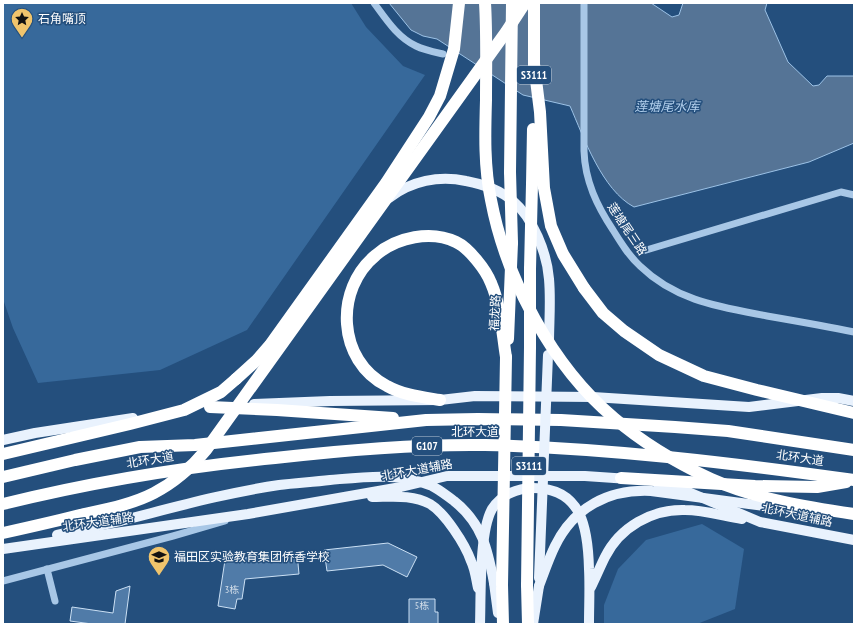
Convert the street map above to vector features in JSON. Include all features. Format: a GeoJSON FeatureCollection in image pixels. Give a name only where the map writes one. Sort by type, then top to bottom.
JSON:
{"type":"FeatureCollection","features":[{"type":"Feature","properties":{"kind":"highway"},"geometry":{"type":"LineString","coordinates":[[3,454],[184,410],[221,392],[257,360],[270,345],[360,220],[429,117],[440,96],[454,49],[459,3]]}},
{"type":"Feature","properties":{"kind":"highway"},"geometry":{"type":"LineString","coordinates":[[486,3],[487,35],[485,148],[490,199],[499,236],[515,281],[536,323],[562,361],[585,390],[614,418],[646,443],[685,466],[712,479],[745,491],[809,507],[854,514]]}},
{"type":"Feature","properties":{"kind":"highway","name":"福龙路"},"geometry":{"type":"LineString","coordinates":[[503,624],[498,584],[506,357],[512,242],[510,172],[512,3]]}},
{"type":"Feature","properties":{"kind":"highway"},"geometry":{"type":"LineString","coordinates":[[3,533],[105,509],[136,500],[154,493],[172,483],[192,467],[211,444],[506,32],[525,3]]}},
{"type":"Feature","properties":{"kind":"highway","name":"S3111"},"geometry":{"type":"LineString","coordinates":[[533,586],[530,269],[532,184],[537,147],[534,64],[534,3]]}},
{"type":"Feature","properties":{"kind":"highway"},"geometry":{"type":"LineString","coordinates":[[537,147],[551,226],[563,254],[584,288],[603,313],[624,331],[659,355],[704,376],[854,413]]}},
{"type":"Feature","properties":{"kind":"highway"},"geometry":{"type":"LineString","coordinates":[[440,400],[405,394],[386,386],[370,374],[358,359],[350,345],[347,331],[347,311],[351,292],[356,279],[376,255],[392,245],[410,238],[425,236],[440,237],[457,242],[470,253],[481,266],[491,282],[499,309],[506,357]]}},
{"type":"Feature","properties":{"kind":"highway"},"geometry":{"type":"LineString","coordinates":[[210,408],[276,410],[426,420]]}},
{"type":"Feature","properties":{"kind":"highway","name":"北环大道"},"geometry":{"type":"LineString","coordinates":[[3,477],[75,460],[140,447],[203,445],[426,420],[561,420],[675,427],[728,431],[854,450]]}},
{"type":"Feature","properties":{"kind":"highway","name":"北环大道"},"geometry":{"type":"LineString","coordinates":[[3,504],[87,485],[217,464],[370,448],[430,446],[484,445],[571,449],[763,467],[854,480]]}},
{"type":"Feature","properties":{"kind":"highway"},"geometry":{"type":"LineString","coordinates":[[621,478],[756,486],[817,487],[854,480]]}},
{"type":"Feature","properties":{"kind":"highway"},"geometry":{"type":"LineString","coordinates":[[528,624],[533,586]]}},
{"type":"Feature","properties":{"kind":"main road"},"geometry":{"type":"LineString","coordinates":[[360,220],[395,193],[414,184],[444,178],[460,179],[478,183],[493,189],[513,201],[527,217],[541,244],[546,260],[550,297],[548,355],[533,586],[533,624]]}},
{"type":"Feature","properties":{"kind":"main road"},"geometry":{"type":"LineString","coordinates":[[3,440],[42,432],[248,404],[330,401],[440,400],[475,396],[593,397],[749,406],[822,398],[838,398],[854,401]]}},
{"type":"Feature","properties":{"kind":"main road","name":"北环大道辅路"},"geometry":{"type":"LineString","coordinates":[[3,549],[248,514],[401,487],[447,476],[584,476],[621,478],[660,484],[686,491],[760,522],[854,540]]}},
{"type":"Feature","properties":{"kind":"main road"},"geometry":{"type":"LineString","coordinates":[[3,549],[279,485],[368,477],[407,478],[432,486],[447,495],[462,507],[481,533],[498,584],[500,624]]}},
{"type":"Feature","properties":{"kind":"main road"},"geometry":{"type":"LineString","coordinates":[[480,624],[484,537],[492,509],[499,500],[509,493],[520,489],[531,488],[553,490],[563,495],[577,509],[583,520],[589,547],[589,624]]}},
{"type":"Feature","properties":{"kind":"main road"},"geometry":{"type":"LineString","coordinates":[[533,586],[569,524],[588,506],[602,498],[628,491],[651,491],[793,510],[854,514]]}},
{"type":"Feature","properties":{"kind":"main road"},"geometry":{"type":"LineString","coordinates":[[334,498],[404,496],[429,504],[439,511],[450,524],[471,560],[481,600]]}},
{"type":"Feature","properties":{"kind":"main road"},"geometry":{"type":"LineString","coordinates":[[590,590],[605,556],[613,543],[634,523],[647,517],[660,512],[685,510],[699,511],[760,522]]}},
{"type":"Feature","properties":{"kind":"street"},"geometry":{"type":"LineString","coordinates":[[374,3],[387,21],[403,38],[416,46],[443,54]]}},
{"type":"Feature","properties":{"kind":"street","name":"莲塘尾三路"},"geometry":{"type":"LineString","coordinates":[[584,3],[584,152],[587,174],[600,211],[630,256],[662,284],[693,300],[710,305],[854,332]]}},
{"type":"Feature","properties":{"kind":"street"},"geometry":{"type":"LineString","coordinates":[[643,251],[841,192],[854,195]]}},
{"type":"Feature","properties":{"kind":"street"},"geometry":{"type":"LineString","coordinates":[[3,581],[173,536],[248,514]]}},
{"type":"Feature","properties":{"kind":"street"},"geometry":{"type":"LineString","coordinates":[[47,569],[55,601]]}},
{"type":"Feature","properties":{"kind":"shaded area"},"geometry":{"type":"Polygon","coordinates":[[[3,3],[351,3],[366,27],[403,66],[425,75],[247,330],[160,370],[38,383],[13,328],[3,299],[3,3]]]}},
{"type":"Feature","properties":{"kind":"shaded area"},"geometry":{"type":"Polygon","coordinates":[[[702,524],[744,549],[735,609],[697,624],[604,624],[604,605],[618,569],[646,540],[702,524]]]}},
{"type":"Feature","properties":{"kind":"water","name":"莲塘尾水库"},"geometry":{"type":"Polygon","coordinates":[[[389,3],[651,3],[672,17],[679,15],[683,3],[767,3],[765,10],[788,62],[813,86],[819,85],[827,76],[854,76],[854,143],[809,162],[634,207],[612,189],[603,176],[588,148],[570,106],[523,95],[437,39],[423,36],[411,30],[389,3]]]}},
{"type":"Feature","properties":{"kind":"building"},"geometry":{"type":"Polygon","coordinates":[[[388,543],[417,557],[407,577],[383,565],[327,571],[324,550],[388,543]]]}},
{"type":"Feature","properties":{"kind":"building"},"geometry":{"type":"Polygon","coordinates":[[[297,553],[299,574],[245,579],[242,599],[237,599],[235,609],[218,606],[225,560],[297,553]]]}},
{"type":"Feature","properties":{"kind":"building"},"geometry":{"type":"Polygon","coordinates":[[[130,586],[125,624],[92,624],[70,621],[72,607],[113,613],[116,591],[130,586]]]}},
{"type":"Feature","properties":{"kind":"building"},"geometry":{"type":"Polygon","coordinates":[[[409,599],[435,599],[435,612],[438,612],[438,624],[409,624],[409,599]]]}},
{"type":"Feature","properties":{"kind":"place","name":"石角嘴顶"},"geometry":{"type":"Point","coordinates":[22,38]}},
{"type":"Feature","properties":{"kind":"place","name":"福田区实验教育集团侨香学校"},"geometry":{"type":"Point","coordinates":[159,576]}}]}
